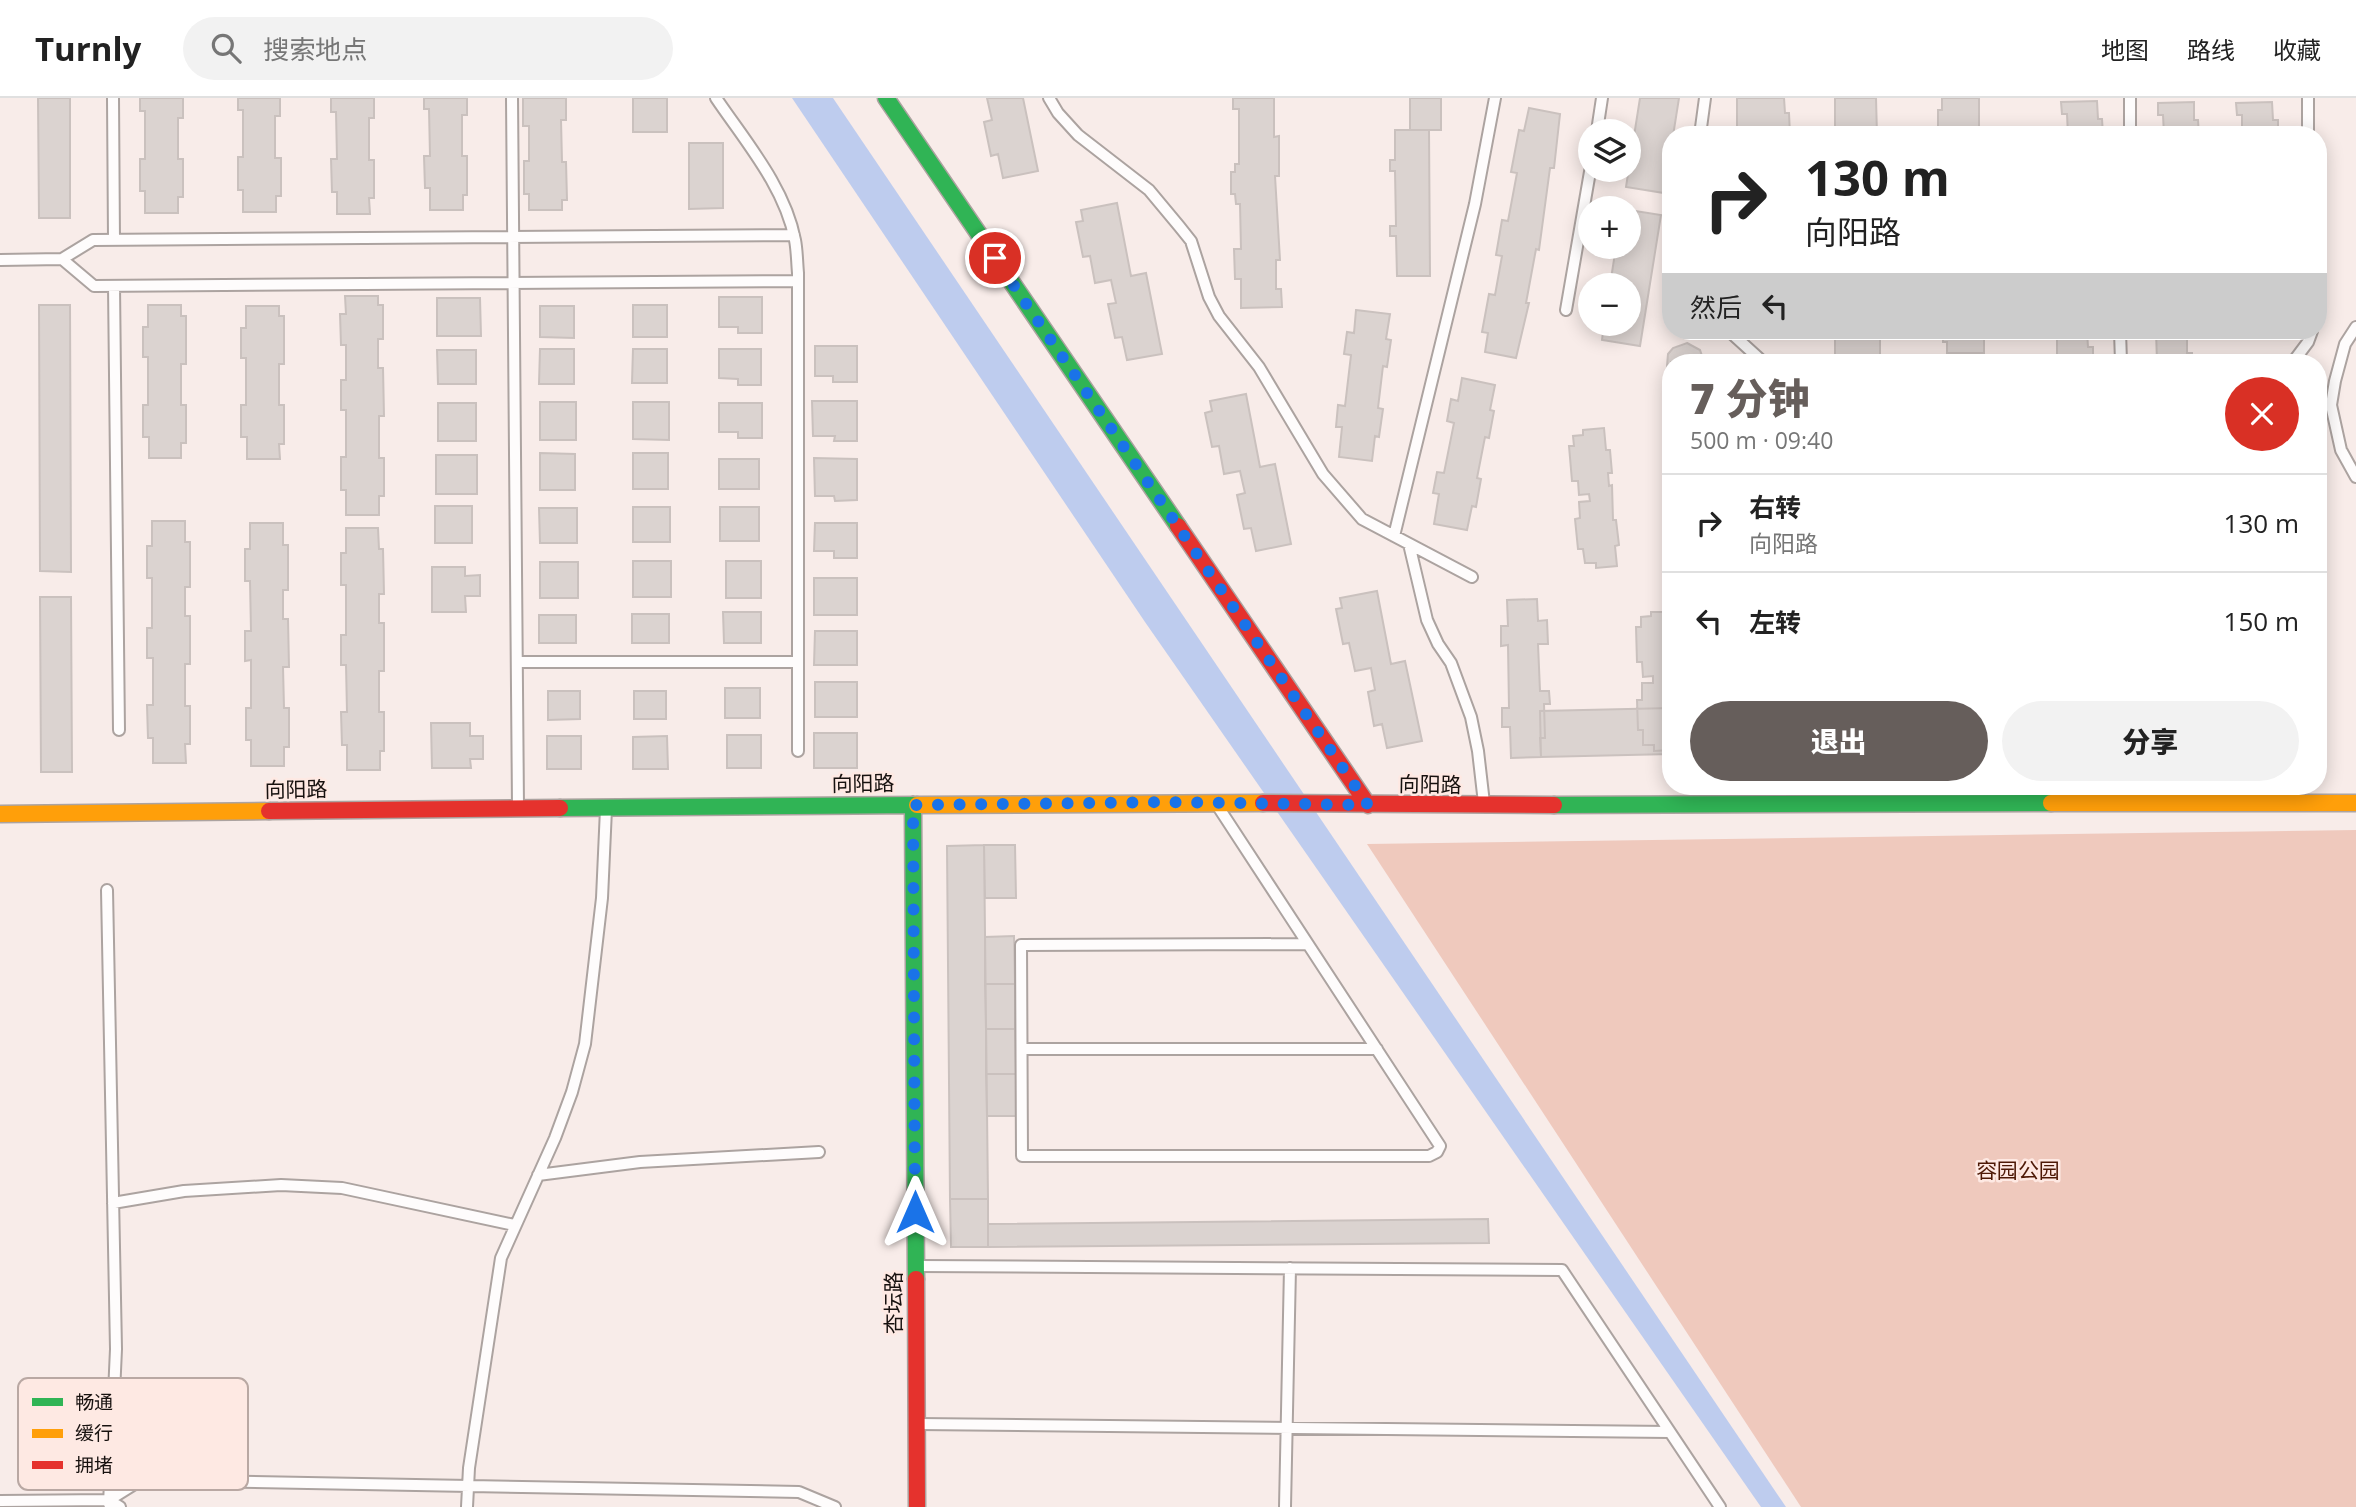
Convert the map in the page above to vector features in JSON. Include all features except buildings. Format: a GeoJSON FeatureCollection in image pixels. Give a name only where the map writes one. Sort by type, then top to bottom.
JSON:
{"type":"FeatureCollection","features":[{"type":"Feature","properties":{"kind":"street"},"geometry":{"type":"LineString","coordinates":[[886,98],[1368,805]]}},
{"type":"Feature","properties":{"kind":"street","name":"向阳路"},"geometry":{"type":"LineString","coordinates":[[0,814],[1215,803],[1485,806],[1759,799],[2356,803]]}},
{"type":"Feature","properties":{"kind":"street","name":"杏坛路"},"geometry":{"type":"LineString","coordinates":[[913,805],[917,1507]]}},
{"type":"Feature","properties":{"kind":"lane"},"geometry":{"type":"LineString","coordinates":[[113,98],[114,240]]}},
{"type":"Feature","properties":{"kind":"lane"},"geometry":{"type":"LineString","coordinates":[[512,98],[518,809]]}},
{"type":"Feature","properties":{"kind":"lane"},"geometry":{"type":"LineString","coordinates":[[716,98],[774,184],[788,213],[794,235],[797,281],[798,751]]}},
{"type":"Feature","properties":{"kind":"lane"},"geometry":{"type":"LineString","coordinates":[[1049,98],[1078,135],[1149,190],[1191,241],[1209,297],[1219,316],[1259,367],[1323,474],[1362,519],[1472,576]]}},
{"type":"Feature","properties":{"kind":"lane"},"geometry":{"type":"LineString","coordinates":[[1394,536],[1475,204],[1495,98]]}},
{"type":"Feature","properties":{"kind":"lane"},"geometry":{"type":"LineString","coordinates":[[1599,119],[1602,98]]}},
{"type":"Feature","properties":{"kind":"lane"},"geometry":{"type":"LineString","coordinates":[[1701,126],[1705,98]]}},
{"type":"Feature","properties":{"kind":"lane"},"geometry":{"type":"LineString","coordinates":[[2130,98],[2130,126]]}},
{"type":"Feature","properties":{"kind":"lane"},"geometry":{"type":"LineString","coordinates":[[2308,98],[2308,126]]}},
{"type":"Feature","properties":{"kind":"lane"},"geometry":{"type":"LineString","coordinates":[[1566,310],[1588,182]]}},
{"type":"Feature","properties":{"kind":"lane"},"geometry":{"type":"LineString","coordinates":[[0,260],[62,259],[93,240],[794,235]]}},
{"type":"Feature","properties":{"kind":"lane"},"geometry":{"type":"LineString","coordinates":[[62,259],[94,286],[797,281]]}},
{"type":"Feature","properties":{"kind":"lane"},"geometry":{"type":"LineString","coordinates":[[114,286],[119,730]]}},
{"type":"Feature","properties":{"kind":"lane"},"geometry":{"type":"LineString","coordinates":[[2356,327],[2345,344],[2334,381],[2331,405],[2341,450],[2356,477]]}},
{"type":"Feature","properties":{"kind":"lane"},"geometry":{"type":"LineString","coordinates":[[1739,340],[1754,354]]}},
{"type":"Feature","properties":{"kind":"lane"},"geometry":{"type":"LineString","coordinates":[[1409,544],[1427,621],[1437,644],[1451,663],[1471,717],[1485,806]]}},
{"type":"Feature","properties":{"kind":"lane"},"geometry":{"type":"LineString","coordinates":[[517,662],[798,662]]}},
{"type":"Feature","properties":{"kind":"lane"},"geometry":{"type":"LineString","coordinates":[[1215,803],[1377,1049],[1440,1146],[1437,1152],[1429,1156],[1022,1156],[1021,945],[1307,943]]}},
{"type":"Feature","properties":{"kind":"lane"},"geometry":{"type":"LineString","coordinates":[[467,1507],[501,1258],[572,1092],[585,1044],[602,898],[606,808]]}},
{"type":"Feature","properties":{"kind":"lane"},"geometry":{"type":"LineString","coordinates":[[107,890],[115,1378]]}},
{"type":"Feature","properties":{"kind":"lane"},"geometry":{"type":"LineString","coordinates":[[1022,1049],[1377,1049]]}},
{"type":"Feature","properties":{"kind":"lane"},"geometry":{"type":"LineString","coordinates":[[538,1175],[640,1163],[819,1152]]}},
{"type":"Feature","properties":{"kind":"lane"},"geometry":{"type":"LineString","coordinates":[[113,1203],[184,1191],[281,1185],[342,1188],[514,1225]]}},
{"type":"Feature","properties":{"kind":"lane"},"geometry":{"type":"LineString","coordinates":[[915,1266],[1562,1270],[1720,1507]]}},
{"type":"Feature","properties":{"kind":"lane"},"geometry":{"type":"LineString","coordinates":[[1285,1507],[1290,1268]]}},
{"type":"Feature","properties":{"kind":"lane"},"geometry":{"type":"LineString","coordinates":[[916,1424],[1670,1432]]}},
{"type":"Feature","properties":{"kind":"lane"},"geometry":{"type":"LineString","coordinates":[[248,1482],[799,1492],[835,1507]]}},
{"type":"Feature","properties":{"kind":"lane"},"geometry":{"type":"LineString","coordinates":[[109,1504],[128,1490]]}},
{"type":"Feature","properties":{"kind":"lane"},"geometry":{"type":"LineString","coordinates":[[0,1502],[109,1504],[120,1507]]}},
{"type":"Feature","properties":{"kind":"green space","name":"容园公园"},"geometry":{"type":"Polygon","coordinates":[[[2356,830],[2356,1507],[1801,1507],[1367,844],[2356,830]]]}},
{"type":"Feature","properties":{"kind":"water"},"geometry":{"type":"Polygon","coordinates":[[[792,98],[833,98],[1786,1507],[1761,1507],[1145,622],[792,98]]]}},
{"type":"Feature","properties":{"kind":"traffic: fast"},"geometry":{"type":"LineString","coordinates":[[886,98],[1178,526]]}},
{"type":"Feature","properties":{"kind":"traffic: fast"},"geometry":{"type":"LineString","coordinates":[[1554,805],[2051,803]]}},
{"type":"Feature","properties":{"kind":"traffic: fast"},"geometry":{"type":"LineString","coordinates":[[913,805],[916,1279]]}},
{"type":"Feature","properties":{"kind":"traffic: fast"},"geometry":{"type":"LineString","coordinates":[[560,808],[917,805]]}},
{"type":"Feature","properties":{"kind":"traffic: slow"},"geometry":{"type":"LineString","coordinates":[[917,805],[1263,803]]}},
{"type":"Feature","properties":{"kind":"traffic: slow"},"geometry":{"type":"LineString","coordinates":[[2051,803],[2356,803]]}},
{"type":"Feature","properties":{"kind":"traffic: slow"},"geometry":{"type":"LineString","coordinates":[[0,814],[269,811]]}},
{"type":"Feature","properties":{"kind":"traffic: jam"},"geometry":{"type":"LineString","coordinates":[[1178,526],[1368,805]]}},
{"type":"Feature","properties":{"kind":"traffic: jam"},"geometry":{"type":"LineString","coordinates":[[1263,803],[1554,805]]}},
{"type":"Feature","properties":{"kind":"traffic: jam"},"geometry":{"type":"LineString","coordinates":[[269,811],[560,808]]}},
{"type":"Feature","properties":{"kind":"traffic: jam"},"geometry":{"type":"LineString","coordinates":[[916,1279],[917,1507]]}},
{"type":"Feature","properties":{"kind":"route"},"geometry":{"type":"LineString","coordinates":[[915,1212],[913,805],[1165,802],[1368,805],[995,258]]}}]}
